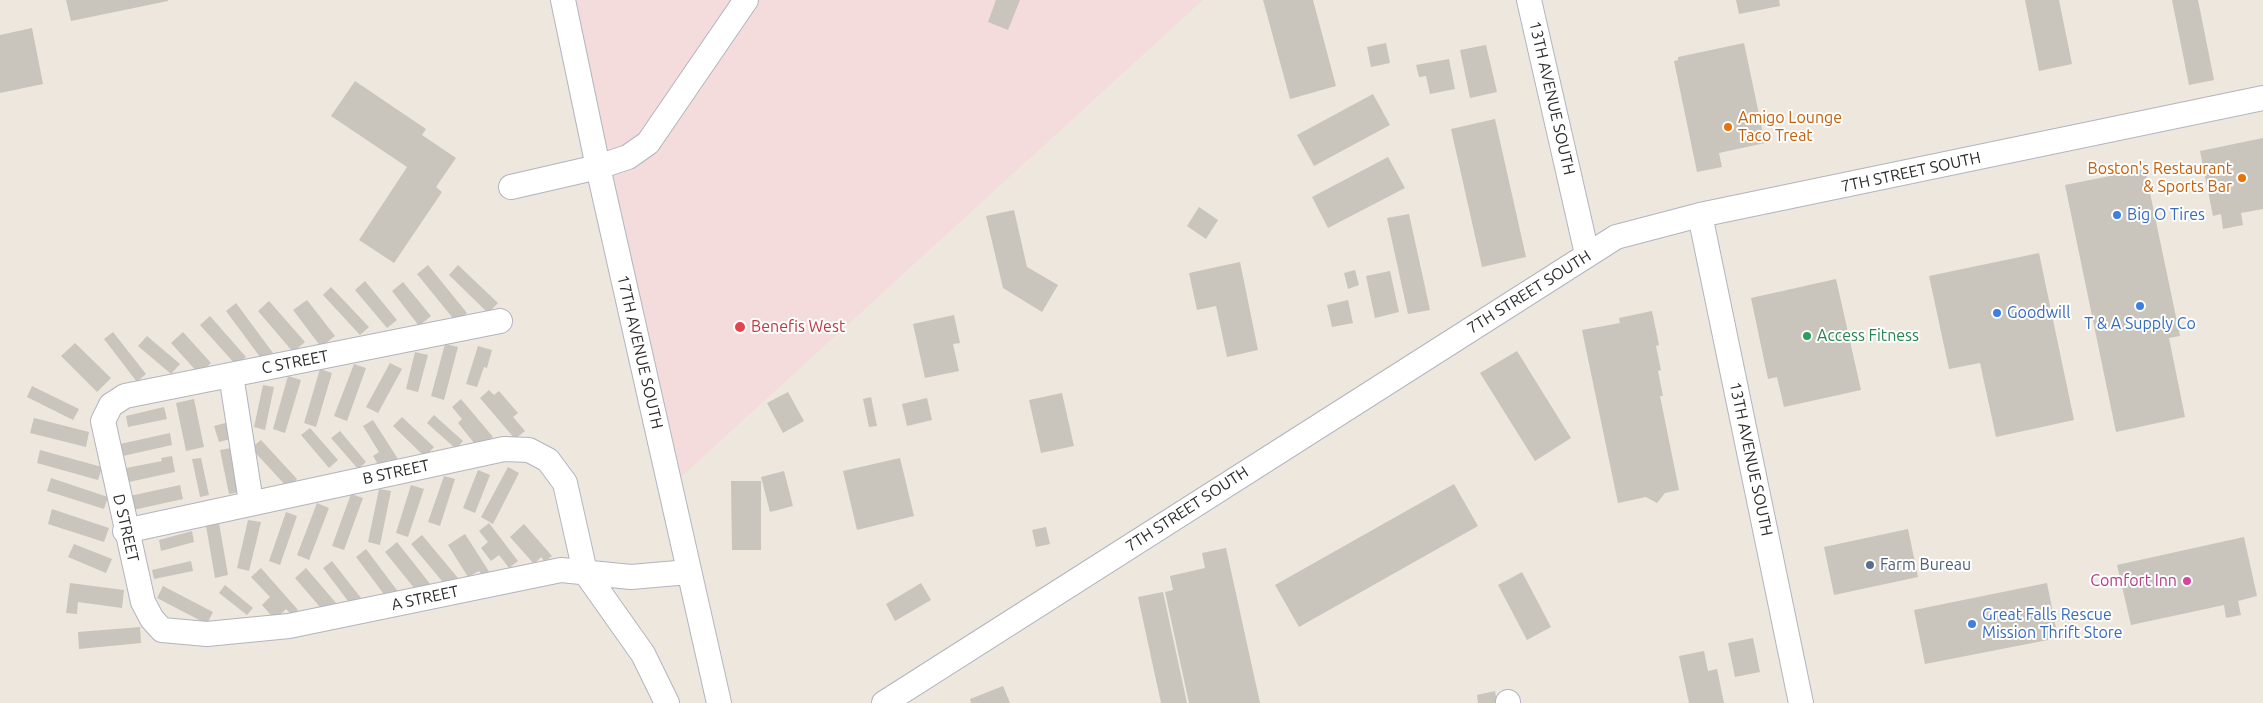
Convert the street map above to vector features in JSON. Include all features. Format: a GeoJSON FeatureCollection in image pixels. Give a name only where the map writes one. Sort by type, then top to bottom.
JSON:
{"type":"FeatureCollection","features":[{"type":"Feature","properties":{"kind":"street","name":"17TH AVENUE SOUTH"},"geometry":{"type":"LineString","coordinates":[[563,0],[598,167],[719,703]]}},
{"type":"Feature","properties":{"kind":"street"},"geometry":{"type":"LineString","coordinates":[[511,187],[598,167],[628,157],[648,143],[746,0]]}},
{"type":"Feature","properties":{"kind":"street","name":"13TH AVENUE SOUTH"},"geometry":{"type":"LineString","coordinates":[[1530,0],[1587,254]]}},
{"type":"Feature","properties":{"kind":"street","name":"7TH STREET SOUTH"},"geometry":{"type":"LineString","coordinates":[[884,703],[1587,254],[1616,238],[1700,215],[2263,98]]}},
{"type":"Feature","properties":{"kind":"street","name":"13TH AVENUE SOUTH"},"geometry":{"type":"LineString","coordinates":[[1700,215],[1801,703]]}},
{"type":"Feature","properties":{"kind":"street","name":"C STREET"},"geometry":{"type":"LineString","coordinates":[[103,422],[111,405],[125,396],[500,321]]}},
{"type":"Feature","properties":{"kind":"street"},"geometry":{"type":"LineString","coordinates":[[231,374],[251,502]]}},
{"type":"Feature","properties":{"kind":"street","name":"D STREET"},"geometry":{"type":"LineString","coordinates":[[103,422],[125,530],[143,602],[152,619],[162,630]]}},
{"type":"Feature","properties":{"kind":"street","name":"B STREET"},"geometry":{"type":"LineString","coordinates":[[125,530],[504,449],[529,450],[548,460],[565,483],[585,572]]}},
{"type":"Feature","properties":{"kind":"street","name":"A STREET"},"geometry":{"type":"LineString","coordinates":[[162,630],[207,634],[289,626],[561,570],[632,577],[689,572]]}},
{"type":"Feature","properties":{"kind":"street"},"geometry":{"type":"LineString","coordinates":[[585,572],[643,654],[667,703]]}},
{"type":"Feature","properties":{"kind":"shaded area","name":"Benefis West"},"geometry":{"type":"Polygon","coordinates":[[[563,0],[1203,0],[670,487],[563,0]]]}},
{"type":"Feature","properties":{"kind":"building"},"geometry":{"type":"Polygon","coordinates":[[[66,0],[168,0],[168,1],[71,21],[66,0]]]}},
{"type":"Feature","properties":{"kind":"building"},"geometry":{"type":"Polygon","coordinates":[[[996,0],[1020,0],[1008,30],[988,22],[996,0]]]}},
{"type":"Feature","properties":{"kind":"building"},"geometry":{"type":"Polygon","coordinates":[[[1263,0],[1313,0],[1336,86],[1290,99],[1263,0]]]}},
{"type":"Feature","properties":{"kind":"building"},"geometry":{"type":"Polygon","coordinates":[[[1736,0],[1779,0],[1780,6],[1739,14],[1736,0]]]}},
{"type":"Feature","properties":{"kind":"building"},"geometry":{"type":"Polygon","coordinates":[[[2025,0],[2059,0],[2072,64],[2039,71],[2025,0]]]}},
{"type":"Feature","properties":{"kind":"building"},"geometry":{"type":"Polygon","coordinates":[[[2172,0],[2198,0],[2214,80],[2189,85],[2172,0]]]}},
{"type":"Feature","properties":{"kind":"building"},"geometry":{"type":"Polygon","coordinates":[[[32,28],[43,84],[0,93],[0,35],[32,28]]]}},
{"type":"Feature","properties":{"kind":"building"},"geometry":{"type":"Polygon","coordinates":[[[1386,43],[1390,63],[1371,67],[1367,47],[1386,43]]]}},
{"type":"Feature","properties":{"kind":"building"},"geometry":{"type":"Polygon","coordinates":[[[1744,43],[1765,143],[1719,153],[1722,167],[1697,172],[1674,61],[1678,60],[1678,57],[1744,43]]]}},
{"type":"Feature","properties":{"kind":"building"},"geometry":{"type":"Polygon","coordinates":[[[1486,45],[1497,92],[1470,98],[1460,50],[1486,45]]]}},
{"type":"Feature","properties":{"kind":"building"},"geometry":{"type":"Polygon","coordinates":[[[1449,59],[1455,89],[1430,94],[1426,76],[1419,77],[1416,65],[1449,59]]]}},
{"type":"Feature","properties":{"kind":"building"},"geometry":{"type":"Polygon","coordinates":[[[355,81],[426,129],[422,135],[456,158],[436,187],[442,192],[394,263],[359,240],[407,167],[331,116],[355,81]]]}},
{"type":"Feature","properties":{"kind":"building"},"geometry":{"type":"Polygon","coordinates":[[[1373,94],[1390,125],[1314,166],[1297,135],[1373,94]]]}},
{"type":"Feature","properties":{"kind":"building"},"geometry":{"type":"Polygon","coordinates":[[[1495,119],[1526,257],[1482,267],[1451,129],[1495,119]]]}},
{"type":"Feature","properties":{"kind":"building"},"geometry":{"type":"Polygon","coordinates":[[[2263,138],[2263,209],[2241,213],[2243,225],[2223,229],[2221,214],[2213,216],[2200,151],[2263,138]]]}},
{"type":"Feature","properties":{"kind":"building"},"geometry":{"type":"Polygon","coordinates":[[[1388,157],[1405,188],[1328,228],[1312,197],[1388,157]]]}},
{"type":"Feature","properties":{"kind":"building"},"geometry":{"type":"Polygon","coordinates":[[[2145,169],[2180,336],[2169,338],[2185,417],[2116,432],[2065,185],[2145,169]]]}},
{"type":"Feature","properties":{"kind":"building"},"geometry":{"type":"Polygon","coordinates":[[[1199,207],[1218,220],[1206,239],[1187,226],[1199,207]]]}},
{"type":"Feature","properties":{"kind":"building"},"geometry":{"type":"Polygon","coordinates":[[[1014,210],[1027,267],[1058,285],[1042,312],[1003,288],[986,216],[1014,210]]]}},
{"type":"Feature","properties":{"kind":"building"},"geometry":{"type":"Polygon","coordinates":[[[1409,214],[1430,310],[1408,314],[1387,218],[1409,214]]]}},
{"type":"Feature","properties":{"kind":"building"},"geometry":{"type":"Polygon","coordinates":[[[2039,253],[2074,420],[1996,437],[1980,363],[1949,369],[1929,276],[2039,253]]]}},
{"type":"Feature","properties":{"kind":"building"},"geometry":{"type":"Polygon","coordinates":[[[1240,262],[1258,350],[1227,357],[1216,306],[1197,310],[1189,273],[1240,262]]]}},
{"type":"Feature","properties":{"kind":"building"},"geometry":{"type":"Polygon","coordinates":[[[428,265],[467,313],[456,322],[417,274],[428,265]]]}},
{"type":"Feature","properties":{"kind":"building"},"geometry":{"type":"Polygon","coordinates":[[[458,265],[498,303],[488,313],[449,275],[458,265]]]}},
{"type":"Feature","properties":{"kind":"building"},"geometry":{"type":"Polygon","coordinates":[[[1355,270],[1359,285],[1348,289],[1344,273],[1355,270]]]}},
{"type":"Feature","properties":{"kind":"building"},"geometry":{"type":"Polygon","coordinates":[[[1390,271],[1399,312],[1375,318],[1366,276],[1390,271]]]}},
{"type":"Feature","properties":{"kind":"building"},"geometry":{"type":"Polygon","coordinates":[[[1836,279],[1861,390],[1784,407],[1777,377],[1768,379],[1751,298],[1836,279]]]}},
{"type":"Feature","properties":{"kind":"building"},"geometry":{"type":"Polygon","coordinates":[[[365,281],[397,320],[387,328],[355,290],[365,281]]]}},
{"type":"Feature","properties":{"kind":"building"},"geometry":{"type":"Polygon","coordinates":[[[403,282],[431,316],[419,326],[392,291],[403,282]]]}},
{"type":"Feature","properties":{"kind":"building"},"geometry":{"type":"Polygon","coordinates":[[[331,287],[369,327],[360,335],[323,295],[331,287]]]}},
{"type":"Feature","properties":{"kind":"building"},"geometry":{"type":"Polygon","coordinates":[[[307,300],[335,336],[321,347],[293,310],[307,300]]]}},
{"type":"Feature","properties":{"kind":"building"},"geometry":{"type":"Polygon","coordinates":[[[1348,300],[1353,323],[1332,327],[1327,305],[1348,300]]]}},
{"type":"Feature","properties":{"kind":"building"},"geometry":{"type":"Polygon","coordinates":[[[269,301],[305,342],[293,352],[258,311],[269,301]]]}},
{"type":"Feature","properties":{"kind":"building"},"geometry":{"type":"Polygon","coordinates":[[[236,303],[273,353],[263,361],[226,311],[236,303]]]}},
{"type":"Feature","properties":{"kind":"building"},"geometry":{"type":"Polygon","coordinates":[[[1652,311],[1659,345],[1656,346],[1661,370],[1658,371],[1663,396],[1660,396],[1679,490],[1665,493],[1657,503],[1646,497],[1618,503],[1582,330],[1620,323],[1619,318],[1652,311]]]}},
{"type":"Feature","properties":{"kind":"building"},"geometry":{"type":"Polygon","coordinates":[[[954,315],[960,343],[953,344],[959,371],[925,378],[913,324],[954,315]]]}},
{"type":"Feature","properties":{"kind":"building"},"geometry":{"type":"Polygon","coordinates":[[[210,316],[246,357],[236,365],[200,325],[210,316]]]}},
{"type":"Feature","properties":{"kind":"building"},"geometry":{"type":"Polygon","coordinates":[[[113,332],[146,374],[137,382],[104,339],[113,332]]]}},
{"type":"Feature","properties":{"kind":"building"},"geometry":{"type":"Polygon","coordinates":[[[183,332],[211,363],[199,374],[171,343],[183,332]]]}},
{"type":"Feature","properties":{"kind":"building"},"geometry":{"type":"Polygon","coordinates":[[[147,336],[180,364],[171,374],[138,346],[147,336]]]}},
{"type":"Feature","properties":{"kind":"building"},"geometry":{"type":"Polygon","coordinates":[[[75,343],[111,378],[97,392],[61,356],[75,343]]]}},
{"type":"Feature","properties":{"kind":"building"},"geometry":{"type":"Polygon","coordinates":[[[445,344],[458,347],[444,400],[431,396],[445,344]]]}},
{"type":"Feature","properties":{"kind":"building"},"geometry":{"type":"Polygon","coordinates":[[[478,346],[492,350],[487,368],[484,367],[477,387],[466,384],[478,346]]]}},
{"type":"Feature","properties":{"kind":"building"},"geometry":{"type":"Polygon","coordinates":[[[1517,351],[1571,438],[1535,461],[1480,373],[1517,351]]]}},
{"type":"Feature","properties":{"kind":"building"},"geometry":{"type":"Polygon","coordinates":[[[415,352],[428,355],[418,392],[406,389],[415,352]]]}},
{"type":"Feature","properties":{"kind":"building"},"geometry":{"type":"Polygon","coordinates":[[[390,363],[402,369],[378,413],[366,407],[390,363]]]}},
{"type":"Feature","properties":{"kind":"building"},"geometry":{"type":"Polygon","coordinates":[[[354,364],[366,368],[347,421],[334,416],[354,364]]]}},
{"type":"Feature","properties":{"kind":"building"},"geometry":{"type":"Polygon","coordinates":[[[320,369],[332,373],[316,427],[304,423],[320,369]]]}},
{"type":"Feature","properties":{"kind":"building"},"geometry":{"type":"Polygon","coordinates":[[[288,376],[301,380],[285,433],[273,429],[288,376]]]}},
{"type":"Feature","properties":{"kind":"building"},"geometry":{"type":"Polygon","coordinates":[[[263,385],[274,387],[265,430],[254,427],[263,385]]]}},
{"type":"Feature","properties":{"kind":"building"},"geometry":{"type":"Polygon","coordinates":[[[32,386],[79,409],[73,420],[27,397],[32,386]]]}},
{"type":"Feature","properties":{"kind":"building"},"geometry":{"type":"Polygon","coordinates":[[[489,390],[494,395],[499,391],[518,413],[513,417],[525,431],[515,439],[480,398],[489,390]]]}},
{"type":"Feature","properties":{"kind":"building"},"geometry":{"type":"Polygon","coordinates":[[[788,392],[804,421],[783,433],[767,403],[788,392]]]}},
{"type":"Feature","properties":{"kind":"building"},"geometry":{"type":"Polygon","coordinates":[[[1062,393],[1074,446],[1041,453],[1029,400],[1062,393]]]}},
{"type":"Feature","properties":{"kind":"building"},"geometry":{"type":"Polygon","coordinates":[[[871,397],[877,426],[869,427],[863,399],[871,397]]]}},
{"type":"Feature","properties":{"kind":"building"},"geometry":{"type":"Polygon","coordinates":[[[927,398],[932,420],[907,426],[902,404],[927,398]]]}},
{"type":"Feature","properties":{"kind":"building"},"geometry":{"type":"Polygon","coordinates":[[[194,399],[204,447],[186,451],[176,403],[194,399]]]}},
{"type":"Feature","properties":{"kind":"building"},"geometry":{"type":"Polygon","coordinates":[[[461,399],[493,437],[479,449],[458,423],[462,419],[452,407],[461,399]]]}},
{"type":"Feature","properties":{"kind":"building"},"geometry":{"type":"Polygon","coordinates":[[[164,407],[167,419],[128,427],[126,416],[164,407]]]}},
{"type":"Feature","properties":{"kind":"building"},"geometry":{"type":"Polygon","coordinates":[[[434,415],[463,441],[456,449],[427,423],[434,415]]]}},
{"type":"Feature","properties":{"kind":"building"},"geometry":{"type":"Polygon","coordinates":[[[402,417],[434,447],[425,457],[393,426],[402,417]]]}},
{"type":"Feature","properties":{"kind":"building"},"geometry":{"type":"Polygon","coordinates":[[[34,418],[89,432],[86,447],[30,433],[34,418]]]}},
{"type":"Feature","properties":{"kind":"building"},"geometry":{"type":"Polygon","coordinates":[[[373,420],[398,459],[391,464],[389,460],[379,466],[373,456],[379,452],[363,426],[373,420]]]}},
{"type":"Feature","properties":{"kind":"building"},"geometry":{"type":"Polygon","coordinates":[[[229,422],[234,438],[219,442],[214,426],[229,422]]]}},
{"type":"Feature","properties":{"kind":"building"},"geometry":{"type":"Polygon","coordinates":[[[310,428],[338,460],[329,468],[301,435],[310,428]]]}},
{"type":"Feature","properties":{"kind":"building"},"geometry":{"type":"Polygon","coordinates":[[[340,431],[366,462],[358,469],[331,438],[340,431]]]}},
{"type":"Feature","properties":{"kind":"building"},"geometry":{"type":"Polygon","coordinates":[[[170,433],[172,445],[123,456],[120,444],[170,433]]]}},
{"type":"Feature","properties":{"kind":"building"},"geometry":{"type":"Polygon","coordinates":[[[261,440],[297,479],[288,488],[251,448],[261,440]]]}},
{"type":"Feature","properties":{"kind":"building"},"geometry":{"type":"Polygon","coordinates":[[[231,448],[240,492],[229,494],[220,450],[231,448]]]}},
{"type":"Feature","properties":{"kind":"building"},"geometry":{"type":"Polygon","coordinates":[[[40,450],[102,467],[98,480],[37,463],[40,450]]]}},
{"type":"Feature","properties":{"kind":"building"},"geometry":{"type":"Polygon","coordinates":[[[172,456],[175,472],[129,482],[126,468],[162,461],[161,458],[172,456]]]}},
{"type":"Feature","properties":{"kind":"building"},"geometry":{"type":"Polygon","coordinates":[[[201,458],[209,495],[200,497],[192,459],[201,458]]]}},
{"type":"Feature","properties":{"kind":"building"},"geometry":{"type":"Polygon","coordinates":[[[900,458],[914,516],[857,530],[843,471],[900,458]]]}},
{"type":"Feature","properties":{"kind":"building"},"geometry":{"type":"Polygon","coordinates":[[[508,467],[519,473],[493,524],[481,517],[508,467]]]}},
{"type":"Feature","properties":{"kind":"building"},"geometry":{"type":"Polygon","coordinates":[[[478,470],[490,475],[475,513],[463,508],[478,470]]]}},
{"type":"Feature","properties":{"kind":"building"},"geometry":{"type":"Polygon","coordinates":[[[784,471],[793,506],[770,512],[761,477],[784,471]]]}},
{"type":"Feature","properties":{"kind":"building"},"geometry":{"type":"Polygon","coordinates":[[[444,476],[455,479],[440,526],[428,522],[444,476]]]}},
{"type":"Feature","properties":{"kind":"building"},"geometry":{"type":"Polygon","coordinates":[[[51,478],[108,497],[104,509],[47,491],[51,478]]]}},
{"type":"Feature","properties":{"kind":"building"},"geometry":{"type":"Polygon","coordinates":[[[731,481],[761,481],[761,550],[732,550],[731,481]]]}},
{"type":"Feature","properties":{"kind":"building"},"geometry":{"type":"Polygon","coordinates":[[[1454,484],[1478,526],[1299,627],[1275,585],[1454,484]]]}},
{"type":"Feature","properties":{"kind":"building"},"geometry":{"type":"Polygon","coordinates":[[[180,485],[183,499],[133,510],[130,496],[180,485]]]}},
{"type":"Feature","properties":{"kind":"building"},"geometry":{"type":"Polygon","coordinates":[[[411,485],[424,489],[408,537],[396,533],[411,485]]]}},
{"type":"Feature","properties":{"kind":"building"},"geometry":{"type":"Polygon","coordinates":[[[379,489],[391,491],[380,545],[368,542],[379,489]]]}},
{"type":"Feature","properties":{"kind":"building"},"geometry":{"type":"Polygon","coordinates":[[[351,494],[363,498],[344,550],[332,546],[351,494]]]}},
{"type":"Feature","properties":{"kind":"building"},"geometry":{"type":"Polygon","coordinates":[[[317,503],[329,508],[309,560],[297,555],[317,503]]]}},
{"type":"Feature","properties":{"kind":"building"},"geometry":{"type":"Polygon","coordinates":[[[52,509],[109,528],[104,542],[48,524],[52,509]]]}},
{"type":"Feature","properties":{"kind":"building"},"geometry":{"type":"Polygon","coordinates":[[[286,512],[297,516],[280,565],[269,561],[286,512]]]}},
{"type":"Feature","properties":{"kind":"building"},"geometry":{"type":"Polygon","coordinates":[[[248,520],[261,522],[249,571],[237,568],[248,520]]]}},
{"type":"Feature","properties":{"kind":"building"},"geometry":{"type":"Polygon","coordinates":[[[219,523],[228,575],[215,578],[206,526],[219,523]]]}},
{"type":"Feature","properties":{"kind":"building"},"geometry":{"type":"Polygon","coordinates":[[[489,523],[518,561],[509,568],[499,555],[491,561],[481,548],[488,542],[479,531],[489,523]]]}},
{"type":"Feature","properties":{"kind":"building"},"geometry":{"type":"Polygon","coordinates":[[[524,524],[552,556],[545,562],[541,557],[534,564],[510,537],[524,524]]]}},
{"type":"Feature","properties":{"kind":"building"},"geometry":{"type":"Polygon","coordinates":[[[1046,527],[1050,544],[1036,547],[1032,530],[1046,527]]]}},
{"type":"Feature","properties":{"kind":"building"},"geometry":{"type":"Polygon","coordinates":[[[1908,529],[1918,577],[1834,595],[1824,547],[1908,529]]]}},
{"type":"Feature","properties":{"kind":"building"},"geometry":{"type":"Polygon","coordinates":[[[192,531],[194,542],[161,551],[159,540],[192,531]]]}},
{"type":"Feature","properties":{"kind":"building"},"geometry":{"type":"Polygon","coordinates":[[[465,534],[490,573],[483,577],[479,571],[468,577],[448,545],[465,534]]]}},
{"type":"Feature","properties":{"kind":"building"},"geometry":{"type":"Polygon","coordinates":[[[422,535],[458,578],[447,587],[411,544],[422,535]]]}},
{"type":"Feature","properties":{"kind":"building","name":"Comfort Inn"},"geometry":{"type":"Polygon","coordinates":[[[2244,537],[2257,596],[2238,601],[2241,615],[2226,618],[2224,605],[2131,625],[2117,565],[2244,537]]]}},
{"type":"Feature","properties":{"kind":"building"},"geometry":{"type":"Polygon","coordinates":[[[397,542],[431,585],[419,594],[385,552],[397,542]]]}},
{"type":"Feature","properties":{"kind":"building"},"geometry":{"type":"Polygon","coordinates":[[[74,544],[112,559],[106,573],[68,557],[74,544]]]}},
{"type":"Feature","properties":{"kind":"building"},"geometry":{"type":"Polygon","coordinates":[[[1226,548],[1260,703],[1189,703],[1165,592],[1173,590],[1170,576],[1205,568],[1202,553],[1226,548]]]}},
{"type":"Feature","properties":{"kind":"building"},"geometry":{"type":"Polygon","coordinates":[[[366,549],[399,593],[389,601],[356,557],[366,549]]]}},
{"type":"Feature","properties":{"kind":"building"},"geometry":{"type":"Polygon","coordinates":[[[191,561],[193,571],[154,579],[152,570],[191,561]]]}},
{"type":"Feature","properties":{"kind":"building"},"geometry":{"type":"Polygon","coordinates":[[[332,561],[361,598],[351,605],[323,568],[332,561]]]}},
{"type":"Feature","properties":{"kind":"building"},"geometry":{"type":"Polygon","coordinates":[[[261,568],[298,610],[292,615],[286,609],[275,620],[262,605],[270,597],[251,577],[261,568]]]}},
{"type":"Feature","properties":{"kind":"building"},"geometry":{"type":"Polygon","coordinates":[[[306,568],[337,604],[326,614],[295,578],[306,568]]]}},
{"type":"Feature","properties":{"kind":"building"},"geometry":{"type":"Polygon","coordinates":[[[1522,572],[1551,627],[1527,640],[1498,585],[1522,572]]]}},
{"type":"Feature","properties":{"kind":"building"},"geometry":{"type":"Polygon","coordinates":[[[70,583],[124,590],[122,608],[78,602],[77,614],[66,613],[70,583]]]}},
{"type":"Feature","properties":{"kind":"building"},"geometry":{"type":"Polygon","coordinates":[[[921,583],[931,600],[895,621],[886,604],[921,583]]]}},
{"type":"Feature","properties":{"kind":"building"},"geometry":{"type":"Polygon","coordinates":[[[2047,583],[2058,638],[1925,664],[1914,610],[2047,583]]]}},
{"type":"Feature","properties":{"kind":"building"},"geometry":{"type":"Polygon","coordinates":[[[225,585],[253,608],[247,615],[219,593],[225,585]]]}},
{"type":"Feature","properties":{"kind":"building"},"geometry":{"type":"Polygon","coordinates":[[[163,586],[213,612],[207,624],[157,598],[163,586]]]}},
{"type":"Feature","properties":{"kind":"building"},"geometry":{"type":"Polygon","coordinates":[[[1163,592],[1187,703],[1161,703],[1138,597],[1163,592]]]}},
{"type":"Feature","properties":{"kind":"building"},"geometry":{"type":"Polygon","coordinates":[[[140,627],[141,643],[79,649],[78,632],[140,627]]]}},
{"type":"Feature","properties":{"kind":"building"},"geometry":{"type":"Polygon","coordinates":[[[1753,638],[1760,672],[1735,677],[1728,643],[1753,638]]]}},
{"type":"Feature","properties":{"kind":"building"},"geometry":{"type":"Polygon","coordinates":[[[1704,651],[1708,671],[1717,669],[1724,703],[1689,703],[1679,656],[1704,651]]]}},
{"type":"Feature","properties":{"kind":"building"},"geometry":{"type":"Polygon","coordinates":[[[1003,686],[1010,703],[971,703],[970,699],[1003,686]]]}},
{"type":"Feature","properties":{"kind":"building"},"geometry":{"type":"Polygon","coordinates":[[[1495,691],[1497,703],[1478,703],[1477,695],[1495,691]]]}},
{"type":"Feature","properties":{"kind":"place","name":"Amigo Lounge Taco Treat"},"geometry":{"type":"Point","coordinates":[1728,127]}},
{"type":"Feature","properties":{"kind":"place","name":"Boston's Restaurant & Sports Bar"},"geometry":{"type":"Point","coordinates":[2242,178]}},
{"type":"Feature","properties":{"kind":"place","name":"Big O Tires"},"geometry":{"type":"Point","coordinates":[2117,215]}},
{"type":"Feature","properties":{"kind":"place","name":"T & A Supply Co"},"geometry":{"type":"Point","coordinates":[2140,306]}},
{"type":"Feature","properties":{"kind":"place","name":"Goodwill"},"geometry":{"type":"Point","coordinates":[1997,313]}},
{"type":"Feature","properties":{"kind":"place","name":"Benefis West"},"geometry":{"type":"Point","coordinates":[740,327]}},
{"type":"Feature","properties":{"kind":"place","name":"Access Fitness"},"geometry":{"type":"Point","coordinates":[1807,336]}},
{"type":"Feature","properties":{"kind":"place","name":"Farm Bureau"},"geometry":{"type":"Point","coordinates":[1870,565]}},
{"type":"Feature","properties":{"kind":"place","name":"Comfort Inn"},"geometry":{"type":"Point","coordinates":[2187,581]}},
{"type":"Feature","properties":{"kind":"place","name":"Great Falls Rescue Mission Thrift Store"},"geometry":{"type":"Point","coordinates":[1972,624]}}]}
